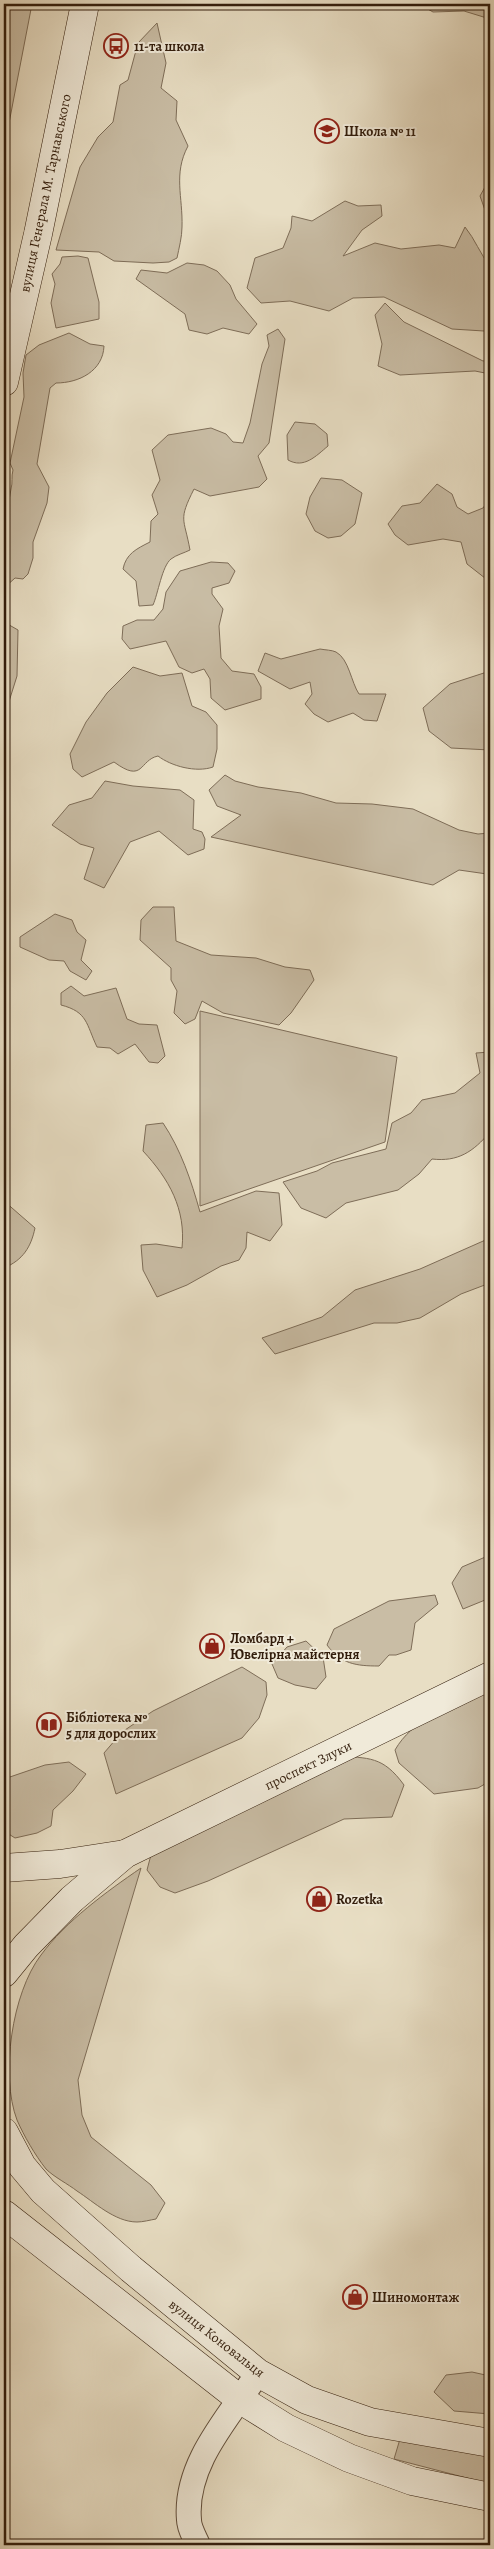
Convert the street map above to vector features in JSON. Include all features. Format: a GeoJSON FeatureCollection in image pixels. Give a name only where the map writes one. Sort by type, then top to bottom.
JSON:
{"type":"FeatureCollection","features":[{"type":"Feature","properties":{"kind":"main road","name":"вулиця Генерала М. Тарнавського"},"geometry":{"type":"LineString","coordinates":[[4,382],[38,234],[85,4]]}},
{"type":"Feature","properties":{"kind":"main road","name":"проспект Злуки"},"geometry":{"type":"LineString","coordinates":[[4,1973],[26,1946],[72,1899],[125,1854],[490,1676]]}},
{"type":"Feature","properties":{"kind":"main road","name":"проспект Злуки"},"geometry":{"type":"LineString","coordinates":[[4,1868],[60,1864],[125,1854]]}},
{"type":"Feature","properties":{"kind":"main road","name":"вулиця Коновальця"},"geometry":{"type":"LineString","coordinates":[[4,2132],[22,2166],[43,2191],[130,2269],[258,2374],[307,2400],[370,2422],[490,2443]]}},
{"type":"Feature","properties":{"kind":"main road"},"geometry":{"type":"LineString","coordinates":[[4,2214],[241,2400],[286,2428],[349,2458],[412,2481],[490,2497]]}},
{"type":"Feature","properties":{"kind":"main road"},"geometry":{"type":"LineString","coordinates":[[107,2296],[130,2269]]}},
{"type":"Feature","properties":{"kind":"main road"},"geometry":{"type":"LineString","coordinates":[[349,2458],[370,2422]]}},
{"type":"Feature","properties":{"kind":"street"},"geometry":{"type":"LineString","coordinates":[[198,2545],[188,2521],[190,2488],[203,2457],[220,2428],[258,2374]]}},
{"type":"Feature","properties":{"kind":"shaded area"},"geometry":{"type":"Polygon","coordinates":[[[4,4],[32,4],[4,149],[4,4]]]}},
{"type":"Feature","properties":{"kind":"shaded area"},"geometry":{"type":"Polygon","coordinates":[[[419,4],[490,4],[490,19],[464,11],[433,12],[419,4]]]}},
{"type":"Feature","properties":{"kind":"shaded area"},"geometry":{"type":"Polygon","coordinates":[[[157,23],[166,63],[161,88],[177,101],[176,120],[188,146],[183,156],[180,176],[182,227],[177,258],[169,262],[153,263],[114,261],[99,252],[56,250],[80,167],[98,137],[113,122],[120,85],[128,80],[138,43],[157,23]]]}},
{"type":"Feature","properties":{"kind":"shaded area"},"geometry":{"type":"Polygon","coordinates":[[[490,148],[490,178],[488,160],[490,148]]]}},
{"type":"Feature","properties":{"kind":"shaded area"},"geometry":{"type":"Polygon","coordinates":[[[490,178],[490,216],[486,213],[480,196],[490,178]]]}},
{"type":"Feature","properties":{"kind":"shaded area"},"geometry":{"type":"Polygon","coordinates":[[[345,201],[358,206],[381,205],[382,216],[362,230],[343,256],[375,243],[401,249],[439,245],[455,248],[465,227],[490,266],[490,335],[484,331],[452,329],[384,297],[353,298],[329,311],[290,301],[261,303],[247,288],[255,258],[283,248],[291,228],[292,216],[312,221],[345,201]]]}},
{"type":"Feature","properties":{"kind":"shaded area"},"geometry":{"type":"Polygon","coordinates":[[[78,256],[88,258],[99,302],[99,319],[56,328],[51,303],[55,284],[52,274],[60,264],[62,257],[78,256]]]}},
{"type":"Feature","properties":{"kind":"shaded area"},"geometry":{"type":"Polygon","coordinates":[[[187,263],[204,265],[217,271],[230,285],[236,299],[257,324],[249,334],[223,328],[207,334],[189,330],[185,314],[136,279],[141,270],[167,273],[187,263]]]}},
{"type":"Feature","properties":{"kind":"shaded area"},"geometry":{"type":"Polygon","coordinates":[[[385,303],[404,322],[483,361],[490,360],[490,374],[475,371],[400,375],[378,366],[382,344],[375,315],[385,303]]]}},
{"type":"Feature","properties":{"kind":"shaded area"},"geometry":{"type":"Polygon","coordinates":[[[278,329],[285,339],[269,443],[258,456],[267,479],[259,487],[210,496],[194,489],[184,514],[184,525],[190,550],[173,558],[168,563],[153,605],[139,606],[136,581],[123,569],[132,552],[150,542],[151,521],[158,514],[152,495],[160,480],[152,450],[168,435],[211,428],[226,434],[233,442],[243,443],[250,423],[262,364],[269,346],[267,335],[278,329]]]}},
{"type":"Feature","properties":{"kind":"shaded area"},"geometry":{"type":"Polygon","coordinates":[[[69,333],[90,344],[104,346],[103,355],[94,369],[88,374],[73,381],[56,383],[50,388],[37,464],[49,487],[47,503],[33,542],[33,558],[28,574],[23,579],[15,578],[4,588],[4,550],[13,470],[10,463],[24,397],[23,373],[26,355],[39,345],[69,333]]]}},
{"type":"Feature","properties":{"kind":"shaded area"},"geometry":{"type":"Polygon","coordinates":[[[295,422],[315,424],[327,434],[328,446],[305,462],[299,463],[288,460],[287,435],[295,422]]]}},
{"type":"Feature","properties":{"kind":"shaded area"},"geometry":{"type":"Polygon","coordinates":[[[321,478],[342,480],[362,493],[355,524],[341,536],[328,538],[315,531],[306,514],[310,497],[321,478]]]}},
{"type":"Feature","properties":{"kind":"shaded area"},"geometry":{"type":"Polygon","coordinates":[[[437,484],[452,494],[457,507],[468,514],[483,508],[490,498],[490,582],[467,564],[461,542],[443,539],[408,545],[395,535],[388,524],[402,506],[420,503],[437,484]]]}},
{"type":"Feature","properties":{"kind":"shaded area"},"geometry":{"type":"Polygon","coordinates":[[[211,562],[228,563],[235,571],[229,583],[212,588],[212,594],[223,609],[219,626],[221,658],[232,671],[254,674],[261,687],[261,699],[225,710],[211,698],[210,679],[204,669],[192,673],[179,667],[166,641],[130,649],[122,639],[123,626],[137,620],[154,620],[163,609],[166,592],[180,571],[211,562]]]}},
{"type":"Feature","properties":{"kind":"shaded area"},"geometry":{"type":"Polygon","coordinates":[[[4,622],[18,630],[17,676],[6,711],[4,756],[4,622]]]}},
{"type":"Feature","properties":{"kind":"shaded area"},"geometry":{"type":"Polygon","coordinates":[[[320,649],[334,651],[340,655],[347,665],[359,694],[386,694],[377,721],[364,720],[353,713],[328,722],[314,714],[305,704],[312,694],[310,682],[290,689],[258,671],[265,653],[281,659],[320,649]]]}},
{"type":"Feature","properties":{"kind":"shaded area"},"geometry":{"type":"Polygon","coordinates":[[[133,667],[160,676],[182,673],[192,706],[206,712],[217,725],[217,749],[213,767],[206,769],[184,768],[163,760],[158,756],[152,758],[136,771],[131,771],[114,762],[82,777],[73,769],[70,754],[86,722],[107,693],[133,667]]]}},
{"type":"Feature","properties":{"kind":"shaded area"},"geometry":{"type":"Polygon","coordinates":[[[490,671],[490,750],[451,748],[429,731],[423,708],[450,684],[490,671]]]}},
{"type":"Feature","properties":{"kind":"shaded area"},"geometry":{"type":"Polygon","coordinates":[[[225,775],[235,781],[258,787],[301,793],[336,803],[372,804],[413,809],[459,830],[478,834],[490,833],[490,880],[487,874],[459,870],[433,885],[211,837],[241,815],[217,806],[209,790],[225,775]]]}},
{"type":"Feature","properties":{"kind":"shaded area"},"geometry":{"type":"Polygon","coordinates":[[[105,781],[133,786],[180,790],[194,800],[193,829],[202,832],[205,839],[204,849],[188,855],[159,831],[130,842],[104,888],[84,879],[94,848],[80,844],[52,825],[69,805],[92,798],[105,781]]]}},
{"type":"Feature","properties":{"kind":"shaded area"},"geometry":{"type":"Polygon","coordinates":[[[153,907],[174,907],[176,941],[211,955],[256,958],[285,967],[310,970],[314,980],[291,1013],[279,1025],[223,1013],[202,1001],[195,1019],[185,1024],[174,1013],[177,991],[171,980],[171,968],[140,940],[141,920],[153,907]]]}},
{"type":"Feature","properties":{"kind":"shaded area"},"geometry":{"type":"Polygon","coordinates":[[[55,914],[72,920],[77,932],[86,940],[81,960],[92,971],[86,980],[70,971],[64,961],[49,960],[20,947],[20,937],[55,914]]]}},
{"type":"Feature","properties":{"kind":"shaded area"},"geometry":{"type":"Polygon","coordinates":[[[71,986],[84,996],[116,988],[127,1019],[139,1024],[157,1025],[165,1056],[158,1063],[149,1062],[135,1044],[118,1054],[110,1048],[97,1047],[88,1025],[81,1015],[61,1005],[61,993],[71,986]]]}},
{"type":"Feature","properties":{"kind":"shaded area"},"geometry":{"type":"Polygon","coordinates":[[[200,1011],[397,1057],[385,1142],[200,1206],[200,1011]]]}},
{"type":"Feature","properties":{"kind":"shaded area"},"geometry":{"type":"Polygon","coordinates":[[[490,1052],[490,1132],[471,1150],[450,1159],[432,1159],[419,1174],[398,1190],[346,1203],[326,1218],[301,1208],[283,1182],[317,1171],[332,1163],[386,1149],[392,1123],[411,1113],[422,1100],[455,1093],[480,1073],[476,1053],[490,1052]]]}},
{"type":"Feature","properties":{"kind":"shaded area"},"geometry":{"type":"Polygon","coordinates":[[[163,1123],[185,1166],[200,1212],[256,1191],[279,1193],[282,1225],[270,1241],[247,1232],[246,1248],[239,1260],[221,1266],[187,1285],[157,1297],[143,1270],[141,1245],[156,1244],[182,1248],[183,1234],[174,1195],[161,1172],[143,1151],[146,1125],[163,1123]]]}},
{"type":"Feature","properties":{"kind":"shaded area"},"geometry":{"type":"Polygon","coordinates":[[[4,1201],[35,1228],[25,1252],[11,1265],[4,1268],[4,1201]]]}},
{"type":"Feature","properties":{"kind":"shaded area"},"geometry":{"type":"Polygon","coordinates":[[[490,1238],[490,1283],[461,1294],[420,1318],[397,1323],[374,1323],[275,1354],[262,1338],[322,1317],[355,1290],[420,1269],[490,1238]]]}},
{"type":"Feature","properties":{"kind":"shaded area"},"geometry":{"type":"Polygon","coordinates":[[[490,1555],[490,1598],[463,1609],[452,1583],[462,1567],[490,1555]]]}},
{"type":"Feature","properties":{"kind":"shaded area"},"geometry":{"type":"Polygon","coordinates":[[[435,1595],[438,1604],[415,1623],[411,1650],[396,1655],[389,1655],[379,1666],[350,1663],[338,1656],[327,1645],[334,1629],[389,1601],[435,1595]]]}},
{"type":"Feature","properties":{"kind":"shaded area"},"geometry":{"type":"Polygon","coordinates":[[[306,1641],[323,1657],[326,1677],[316,1689],[295,1685],[278,1678],[272,1664],[287,1647],[306,1641]]]}},
{"type":"Feature","properties":{"kind":"shaded area"},"geometry":{"type":"Polygon","coordinates":[[[242,1667],[266,1682],[267,1695],[259,1718],[242,1738],[116,1794],[104,1753],[122,1732],[153,1711],[242,1667]]]}},
{"type":"Feature","properties":{"kind":"shaded area"},"geometry":{"type":"Polygon","coordinates":[[[477,1691],[490,1692],[490,1781],[478,1788],[434,1794],[399,1763],[395,1750],[411,1730],[421,1722],[477,1691]]]}},
{"type":"Feature","properties":{"kind":"shaded area"},"geometry":{"type":"Polygon","coordinates":[[[336,1756],[374,1760],[389,1769],[396,1776],[404,1785],[392,1817],[344,1819],[208,1881],[175,1893],[160,1887],[147,1870],[152,1851],[336,1756]]]}},
{"type":"Feature","properties":{"kind":"shaded area"},"geometry":{"type":"Polygon","coordinates":[[[69,1762],[86,1774],[73,1791],[53,1810],[51,1826],[37,1833],[15,1838],[4,1831],[4,1779],[45,1765],[69,1762]]]}},
{"type":"Feature","properties":{"kind":"shaded area"},"geometry":{"type":"Polygon","coordinates":[[[141,1868],[78,2080],[82,2115],[91,2137],[151,2185],[165,2203],[156,2219],[137,2222],[121,2219],[105,2211],[46,2169],[30,2145],[17,2120],[12,2102],[9,2058],[16,2012],[31,1971],[41,1955],[74,1919],[141,1868]]]}},
{"type":"Feature","properties":{"kind":"shaded area"},"geometry":{"type":"Polygon","coordinates":[[[472,2372],[490,2376],[490,2414],[454,2411],[434,2392],[446,2375],[472,2372]]]}},
{"type":"Feature","properties":{"kind":"shaded area"},"geometry":{"type":"Polygon","coordinates":[[[400,2439],[490,2453],[490,2484],[394,2459],[400,2439]]]}},
{"type":"Feature","properties":{"kind":"place","name":"11-та школа"},"geometry":{"type":"Point","coordinates":[116,46]}},
{"type":"Feature","properties":{"kind":"place","name":"Школа № 11"},"geometry":{"type":"Point","coordinates":[327,131]}},
{"type":"Feature","properties":{"kind":"place","name":"Ломбард + Ювелірна майстерня"},"geometry":{"type":"Point","coordinates":[212,1646]}},
{"type":"Feature","properties":{"kind":"place","name":"Бібліотека № 5 для дорослих"},"geometry":{"type":"Point","coordinates":[49,1725]}},
{"type":"Feature","properties":{"kind":"place","name":"Rozetka"},"geometry":{"type":"Point","coordinates":[319,1899]}},
{"type":"Feature","properties":{"kind":"place","name":"Шиномонтаж"},"geometry":{"type":"Point","coordinates":[355,2297]}}]}
